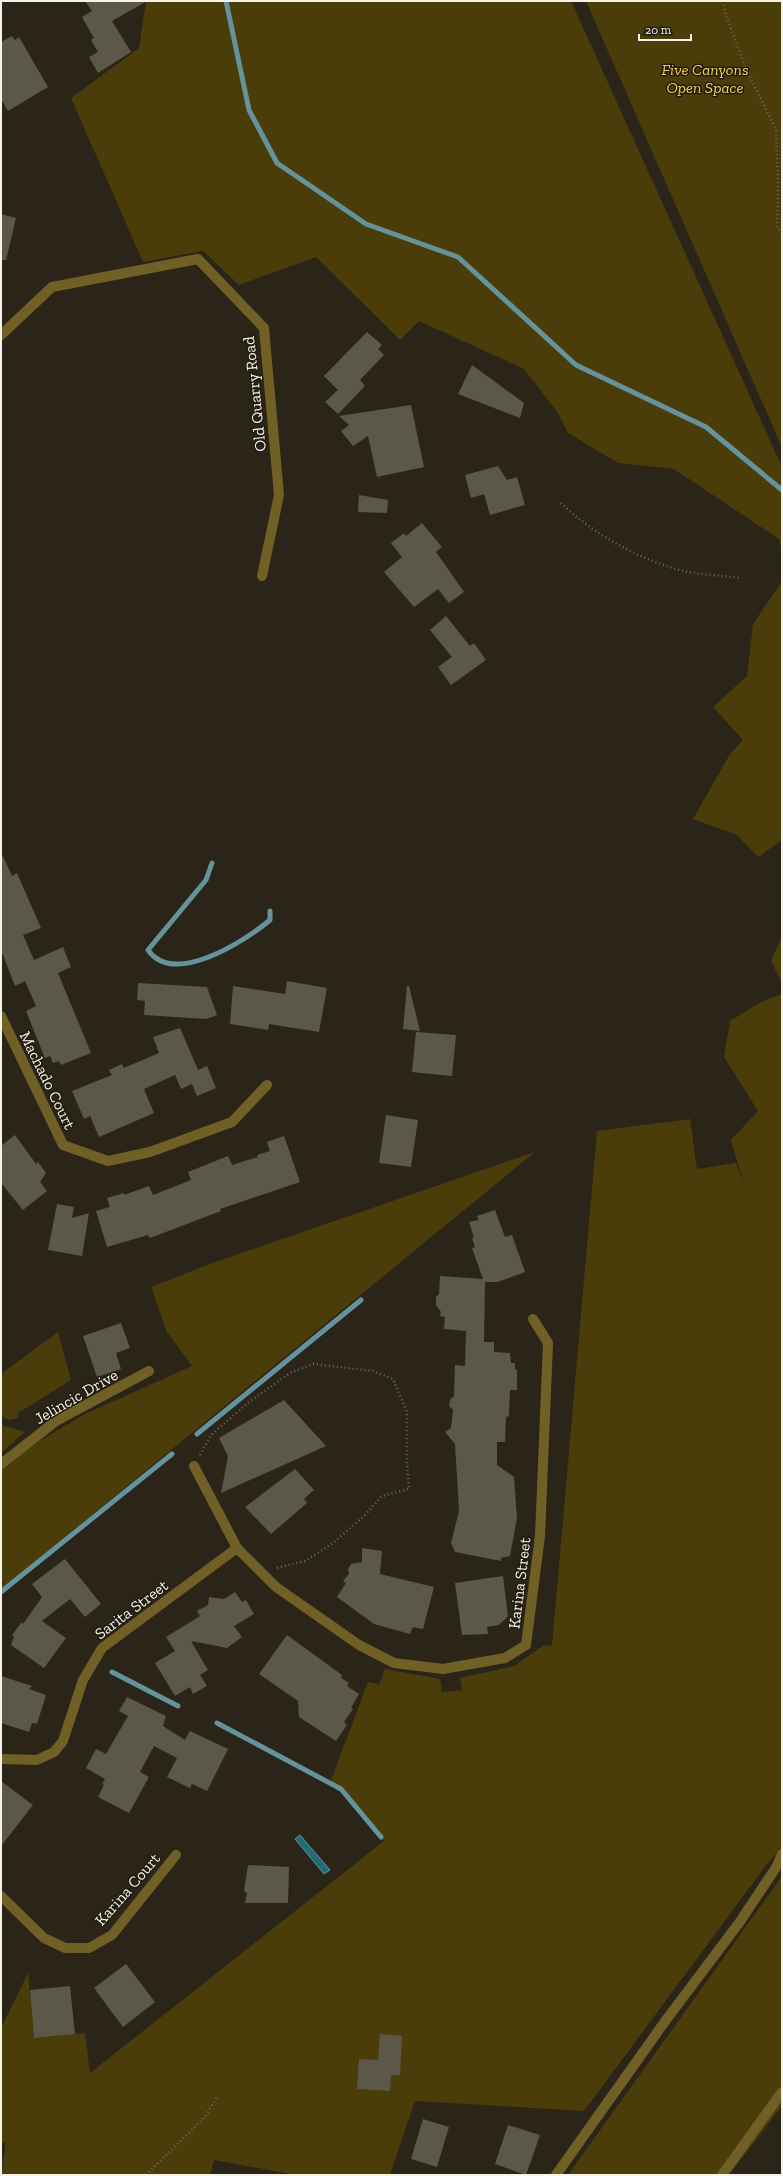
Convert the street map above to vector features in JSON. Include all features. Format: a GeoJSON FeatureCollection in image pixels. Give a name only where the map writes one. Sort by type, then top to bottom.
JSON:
{"type":"FeatureCollection","features":[{"type":"Feature","properties":{"kind":"street","name":"Old Quarry Road"},"geometry":{"type":"LineString","coordinates":[[1,335],[52,287],[198,259],[264,328],[279,494],[262,576]]}},
{"type":"Feature","properties":{"kind":"street","name":"Machado Court"},"geometry":{"type":"LineString","coordinates":[[1,1016],[63,1145],[108,1161],[150,1152],[232,1122],[267,1085]]}},
{"type":"Feature","properties":{"kind":"street","name":"Karina Street"},"geometry":{"type":"LineString","coordinates":[[194,1466],[237,1548],[276,1587],[359,1645],[394,1663],[443,1669],[505,1658],[526,1645],[540,1536],[548,1343],[533,1319]]}},
{"type":"Feature","properties":{"kind":"street","name":"Jelincic Drive"},"geometry":{"type":"LineString","coordinates":[[1,1464],[56,1421],[149,1371]]}},
{"type":"Feature","properties":{"kind":"street","name":"Sarita Street"},"geometry":{"type":"LineString","coordinates":[[1,1759],[37,1760],[54,1752],[63,1741],[84,1680],[102,1648],[237,1548]]}},
{"type":"Feature","properties":{"kind":"street"},"geometry":{"type":"LineString","coordinates":[[556,2175],[666,2020],[739,1923],[777,1866],[782,1854]]}},
{"type":"Feature","properties":{"kind":"street","name":"Karina Court"},"geometry":{"type":"LineString","coordinates":[[1,1896],[44,1938],[65,1948],[89,1948],[112,1935],[176,1855]]}},
{"type":"Feature","properties":{"kind":"street"},"geometry":{"type":"LineString","coordinates":[[722,2175],[782,2092]]}},
{"type":"Feature","properties":{"kind":"path"},"geometry":{"type":"LineString","coordinates":[[724,1],[725,12],[744,64],[776,130],[778,184],[777,227],[782,233]]}},
{"type":"Feature","properties":{"kind":"path"},"geometry":{"type":"LineString","coordinates":[[561,503],[577,519],[624,548],[677,569],[740,578]]}},
{"type":"Feature","properties":{"kind":"path"},"geometry":{"type":"LineString","coordinates":[[194,1466],[211,1435],[248,1402],[290,1374],[313,1364],[373,1371],[393,1379],[407,1412],[407,1464],[409,1489],[382,1496],[365,1515],[333,1543],[305,1561],[261,1572]]}},
{"type":"Feature","properties":{"kind":"path"},"geometry":{"type":"LineString","coordinates":[[146,2175],[204,2117],[217,2097]]}},
{"type":"Feature","properties":{"kind":"green space"},"geometry":{"type":"Polygon","coordinates":[[[146,1],[571,1],[782,467],[782,552],[779,539],[674,469],[618,463],[568,433],[558,413],[524,369],[419,321],[400,340],[316,257],[239,285],[203,251],[143,262],[71,98],[139,48],[146,1]]]}},
{"type":"Feature","properties":{"kind":"green space","name":"Five Canyons Open Space"},"geometry":{"type":"Polygon","coordinates":[[[586,1],[782,1],[782,447],[759,395],[586,1]]]}},
{"type":"Feature","properties":{"kind":"green space"},"geometry":{"type":"Polygon","coordinates":[[[782,581],[782,840],[758,857],[737,835],[693,819],[730,754],[743,740],[713,707],[747,676],[753,624],[782,581]]]}},
{"type":"Feature","properties":{"kind":"green space"},"geometry":{"type":"Polygon","coordinates":[[[782,936],[782,983],[771,961],[782,936]]]}},
{"type":"Feature","properties":{"kind":"green space"},"geometry":{"type":"Polygon","coordinates":[[[782,994],[782,1848],[770,1860],[584,2111],[415,2101],[390,2175],[296,2175],[214,2160],[210,2175],[1,2175],[6,2142],[1,2145],[1,2028],[28,1973],[34,2037],[85,2033],[90,2073],[384,1841],[341,1789],[330,1783],[368,1682],[379,1684],[385,1669],[440,1679],[442,1692],[462,1690],[460,1678],[514,1666],[544,1645],[552,1646],[597,1131],[690,1119],[697,1169],[736,1163],[744,1185],[731,1140],[758,1111],[724,1057],[730,1021],[763,1001],[782,994]]]}},
{"type":"Feature","properties":{"kind":"green space"},"geometry":{"type":"Polygon","coordinates":[[[535,1152],[1,1590],[1,1469],[31,1446],[85,1414],[192,1366],[167,1332],[151,1287],[207,1265],[535,1152]]]}},
{"type":"Feature","properties":{"kind":"green space"},"geometry":{"type":"Polygon","coordinates":[[[58,1332],[71,1380],[18,1413],[18,1418],[9,1420],[1,1416],[1,1374],[58,1332]]]}},
{"type":"Feature","properties":{"kind":"green space"},"geometry":{"type":"Polygon","coordinates":[[[1,1425],[25,1432],[1,1453],[1,1425]]]}},
{"type":"Feature","properties":{"kind":"green space"},"geometry":{"type":"Polygon","coordinates":[[[782,1876],[782,2106],[729,2175],[568,2175],[782,1876]]]}},
{"type":"Feature","properties":{"kind":"water"},"geometry":{"type":"Polygon","coordinates":[[[300,1835],[330,1870],[324,1874],[295,1839],[300,1835]]]}},
{"type":"Feature","properties":{"kind":"building"},"geometry":{"type":"Polygon","coordinates":[[[85,1],[147,1],[112,21],[131,52],[98,73],[89,57],[98,52],[91,40],[94,38],[82,17],[92,11],[85,1]]]}},
{"type":"Feature","properties":{"kind":"building"},"geometry":{"type":"Polygon","coordinates":[[[12,36],[15,40],[19,37],[48,87],[8,111],[1,99],[1,42],[12,36]]]}},
{"type":"Feature","properties":{"kind":"building"},"geometry":{"type":"Polygon","coordinates":[[[1,214],[16,218],[6,260],[1,260],[1,214]]]}},
{"type":"Feature","properties":{"kind":"building"},"geometry":{"type":"Polygon","coordinates":[[[367,332],[382,345],[378,349],[384,355],[360,380],[365,386],[338,414],[325,402],[338,390],[324,376],[367,332]]]}},
{"type":"Feature","properties":{"kind":"building"},"geometry":{"type":"Polygon","coordinates":[[[472,365],[524,403],[520,418],[458,394],[472,365]]]}},
{"type":"Feature","properties":{"kind":"building"},"geometry":{"type":"Polygon","coordinates":[[[411,405],[424,467],[377,477],[368,436],[353,446],[341,431],[349,425],[339,416],[411,405]]]}},
{"type":"Feature","properties":{"kind":"building"},"geometry":{"type":"Polygon","coordinates":[[[498,466],[507,480],[517,477],[525,505],[490,515],[484,494],[471,498],[465,475],[498,466]]]}},
{"type":"Feature","properties":{"kind":"building"},"geometry":{"type":"Polygon","coordinates":[[[359,495],[388,500],[387,513],[358,512],[359,495]]]}},
{"type":"Feature","properties":{"kind":"building"},"geometry":{"type":"Polygon","coordinates":[[[422,523],[442,547],[436,552],[464,592],[449,603],[438,589],[414,607],[384,572],[402,557],[391,543],[404,533],[406,536],[422,523]]]}},
{"type":"Feature","properties":{"kind":"building"},"geometry":{"type":"Polygon","coordinates":[[[446,616],[470,646],[474,643],[486,660],[451,685],[438,667],[452,657],[430,630],[446,616]]]}},
{"type":"Feature","properties":{"kind":"building"},"geometry":{"type":"Polygon","coordinates":[[[1,852],[12,876],[17,873],[41,928],[23,935],[34,960],[63,947],[71,967],[58,973],[91,1053],[61,1065],[59,1061],[53,1063],[50,1056],[45,1058],[26,1011],[36,1006],[25,981],[15,986],[1,950],[1,852]]]}},
{"type":"Feature","properties":{"kind":"building"},"geometry":{"type":"Polygon","coordinates":[[[287,981],[327,988],[319,1032],[269,1024],[268,1030],[230,1024],[233,986],[285,994],[287,981]]]}},
{"type":"Feature","properties":{"kind":"building"},"geometry":{"type":"Polygon","coordinates":[[[138,983],[207,987],[217,1015],[207,1019],[144,1015],[145,1001],[137,1000],[138,983]]]}},
{"type":"Feature","properties":{"kind":"building"},"geometry":{"type":"Polygon","coordinates":[[[407,986],[409,986],[420,1031],[403,1029],[407,986]]]}},
{"type":"Feature","properties":{"kind":"building"},"geometry":{"type":"Polygon","coordinates":[[[180,1028],[198,1070],[207,1066],[216,1088],[197,1096],[192,1084],[181,1089],[175,1075],[144,1089],[154,1113],[99,1137],[90,1116],[84,1119],[72,1091],[112,1075],[109,1070],[122,1064],[124,1068],[159,1053],[153,1037],[180,1028]]]}},
{"type":"Feature","properties":{"kind":"building"},"geometry":{"type":"Polygon","coordinates":[[[416,1032],[456,1035],[452,1076],[412,1072],[416,1032]]]}},
{"type":"Feature","properties":{"kind":"building"},"geometry":{"type":"Polygon","coordinates":[[[386,1115],[418,1120],[411,1167],[379,1163],[386,1115]]]}},
{"type":"Feature","properties":{"kind":"building"},"geometry":{"type":"Polygon","coordinates":[[[15,1135],[36,1164],[38,1162],[46,1173],[40,1182],[47,1191],[23,1210],[1,1183],[1,1146],[15,1135]]]}},
{"type":"Feature","properties":{"kind":"building"},"geometry":{"type":"Polygon","coordinates":[[[284,1136],[300,1182],[220,1209],[221,1211],[150,1238],[148,1235],[107,1247],[96,1211],[110,1207],[107,1198],[124,1193],[124,1195],[149,1186],[153,1195],[191,1180],[188,1172],[228,1156],[232,1165],[258,1157],[257,1155],[270,1151],[267,1142],[284,1136]]]}},
{"type":"Feature","properties":{"kind":"building"},"geometry":{"type":"Polygon","coordinates":[[[57,1204],[74,1207],[72,1218],[89,1213],[82,1256],[48,1250],[57,1204]]]}},
{"type":"Feature","properties":{"kind":"building"},"geometry":{"type":"Polygon","coordinates":[[[495,1210],[505,1237],[512,1235],[525,1272],[498,1282],[485,1282],[484,1342],[494,1342],[494,1352],[510,1353],[511,1363],[515,1363],[515,1370],[517,1369],[517,1390],[510,1390],[509,1416],[506,1417],[505,1442],[497,1442],[497,1465],[514,1477],[517,1518],[510,1556],[501,1558],[501,1561],[455,1552],[451,1543],[459,1511],[455,1444],[445,1432],[451,1428],[453,1410],[449,1406],[450,1400],[454,1396],[455,1365],[465,1366],[466,1331],[444,1329],[445,1317],[440,1316],[441,1312],[436,1305],[436,1297],[439,1294],[440,1276],[483,1279],[472,1248],[475,1247],[472,1238],[474,1238],[469,1222],[479,1220],[477,1216],[495,1210]]]}},
{"type":"Feature","properties":{"kind":"building"},"geometry":{"type":"Polygon","coordinates":[[[121,1323],[130,1348],[116,1353],[121,1369],[97,1377],[83,1336],[121,1323]]]}},
{"type":"Feature","properties":{"kind":"building"},"geometry":{"type":"Polygon","coordinates":[[[284,1400],[326,1446],[221,1493],[228,1456],[219,1438],[284,1400]]]}},
{"type":"Feature","properties":{"kind":"building"},"geometry":{"type":"Polygon","coordinates":[[[295,1469],[314,1490],[304,1499],[307,1503],[271,1534],[245,1507],[295,1469]]]}},
{"type":"Feature","properties":{"kind":"building"},"geometry":{"type":"Polygon","coordinates":[[[362,1548],[382,1551],[380,1574],[434,1587],[423,1629],[413,1627],[410,1634],[374,1624],[337,1597],[346,1583],[343,1581],[349,1574],[348,1569],[351,1564],[362,1562],[362,1548]]]}},
{"type":"Feature","properties":{"kind":"building"},"geometry":{"type":"Polygon","coordinates":[[[65,1559],[101,1604],[85,1617],[70,1599],[42,1621],[66,1638],[44,1668],[11,1645],[14,1637],[12,1635],[22,1622],[23,1624],[42,1597],[32,1584],[65,1559]]]}},
{"type":"Feature","properties":{"kind":"building"},"geometry":{"type":"Polygon","coordinates":[[[503,1576],[508,1616],[499,1625],[487,1627],[488,1634],[462,1635],[455,1583],[503,1576]]]}},
{"type":"Feature","properties":{"kind":"building"},"geometry":{"type":"Polygon","coordinates":[[[235,1592],[242,1602],[246,1600],[254,1614],[234,1626],[242,1637],[227,1648],[191,1641],[208,1670],[200,1675],[207,1686],[193,1694],[190,1687],[175,1696],[155,1663],[175,1651],[166,1637],[200,1616],[197,1611],[208,1605],[209,1597],[224,1599],[235,1592]]]}},
{"type":"Feature","properties":{"kind":"building"},"geometry":{"type":"Polygon","coordinates":[[[287,1635],[342,1675],[341,1678],[349,1683],[347,1686],[359,1694],[351,1708],[353,1709],[344,1722],[347,1725],[336,1741],[299,1717],[298,1701],[259,1674],[287,1635]]]}},
{"type":"Feature","properties":{"kind":"building"},"geometry":{"type":"Polygon","coordinates":[[[1,1676],[32,1686],[29,1689],[46,1695],[37,1724],[32,1723],[29,1732],[1,1723],[1,1676]]]}},
{"type":"Feature","properties":{"kind":"building"},"geometry":{"type":"Polygon","coordinates":[[[127,1697],[166,1716],[163,1726],[185,1740],[190,1731],[228,1749],[207,1791],[192,1784],[190,1788],[167,1777],[177,1758],[154,1746],[140,1772],[149,1777],[129,1813],[98,1797],[104,1785],[102,1784],[105,1779],[86,1768],[96,1749],[106,1754],[128,1716],[119,1711],[127,1697]]]}},
{"type":"Feature","properties":{"kind":"building"},"geometry":{"type":"Polygon","coordinates":[[[1,1781],[33,1805],[1,1846],[1,1781]]]}},
{"type":"Feature","properties":{"kind":"building"},"geometry":{"type":"Polygon","coordinates":[[[248,1865],[289,1867],[288,1903],[245,1903],[247,1893],[244,1891],[248,1865]]]}},
{"type":"Feature","properties":{"kind":"building"},"geometry":{"type":"Polygon","coordinates":[[[126,1964],[155,2002],[123,2027],[94,1988],[126,1964]]]}},
{"type":"Feature","properties":{"kind":"building"},"geometry":{"type":"Polygon","coordinates":[[[70,1986],[75,2034],[34,2038],[30,1990],[70,1986]]]}},
{"type":"Feature","properties":{"kind":"building"},"geometry":{"type":"Polygon","coordinates":[[[380,2034],[402,2036],[400,2075],[391,2075],[390,2091],[357,2089],[359,2059],[378,2060],[380,2034]]]}},
{"type":"Feature","properties":{"kind":"building"},"geometry":{"type":"Polygon","coordinates":[[[423,2119],[449,2127],[437,2167],[411,2159],[423,2119]]]}},
{"type":"Feature","properties":{"kind":"building"},"geometry":{"type":"Polygon","coordinates":[[[508,2125],[540,2135],[526,2175],[495,2164],[508,2125]]]}},
{"type":"Feature","properties":{"kind":"waterway"},"geometry":{"type":"LineString","coordinates":[[226,1],[249,110],[277,163],[366,224],[458,257],[576,365],[706,427],[782,490]]}},
{"type":"Feature","properties":{"kind":"waterway"},"geometry":{"type":"LineString","coordinates":[[212,863],[206,880],[148,950],[160,960],[175,964],[191,962],[209,957],[244,939],[259,929],[270,920],[270,911]]}},
{"type":"Feature","properties":{"kind":"waterway"},"geometry":{"type":"LineString","coordinates":[[197,1434],[361,1300]]}},
{"type":"Feature","properties":{"kind":"waterway"},"geometry":{"type":"LineString","coordinates":[[1,1592],[172,1454]]}},
{"type":"Feature","properties":{"kind":"waterway"},"geometry":{"type":"LineString","coordinates":[[112,1672],[178,1706]]}},
{"type":"Feature","properties":{"kind":"waterway"},"geometry":{"type":"LineString","coordinates":[[217,1723],[341,1789],[381,1837]]}}]}
